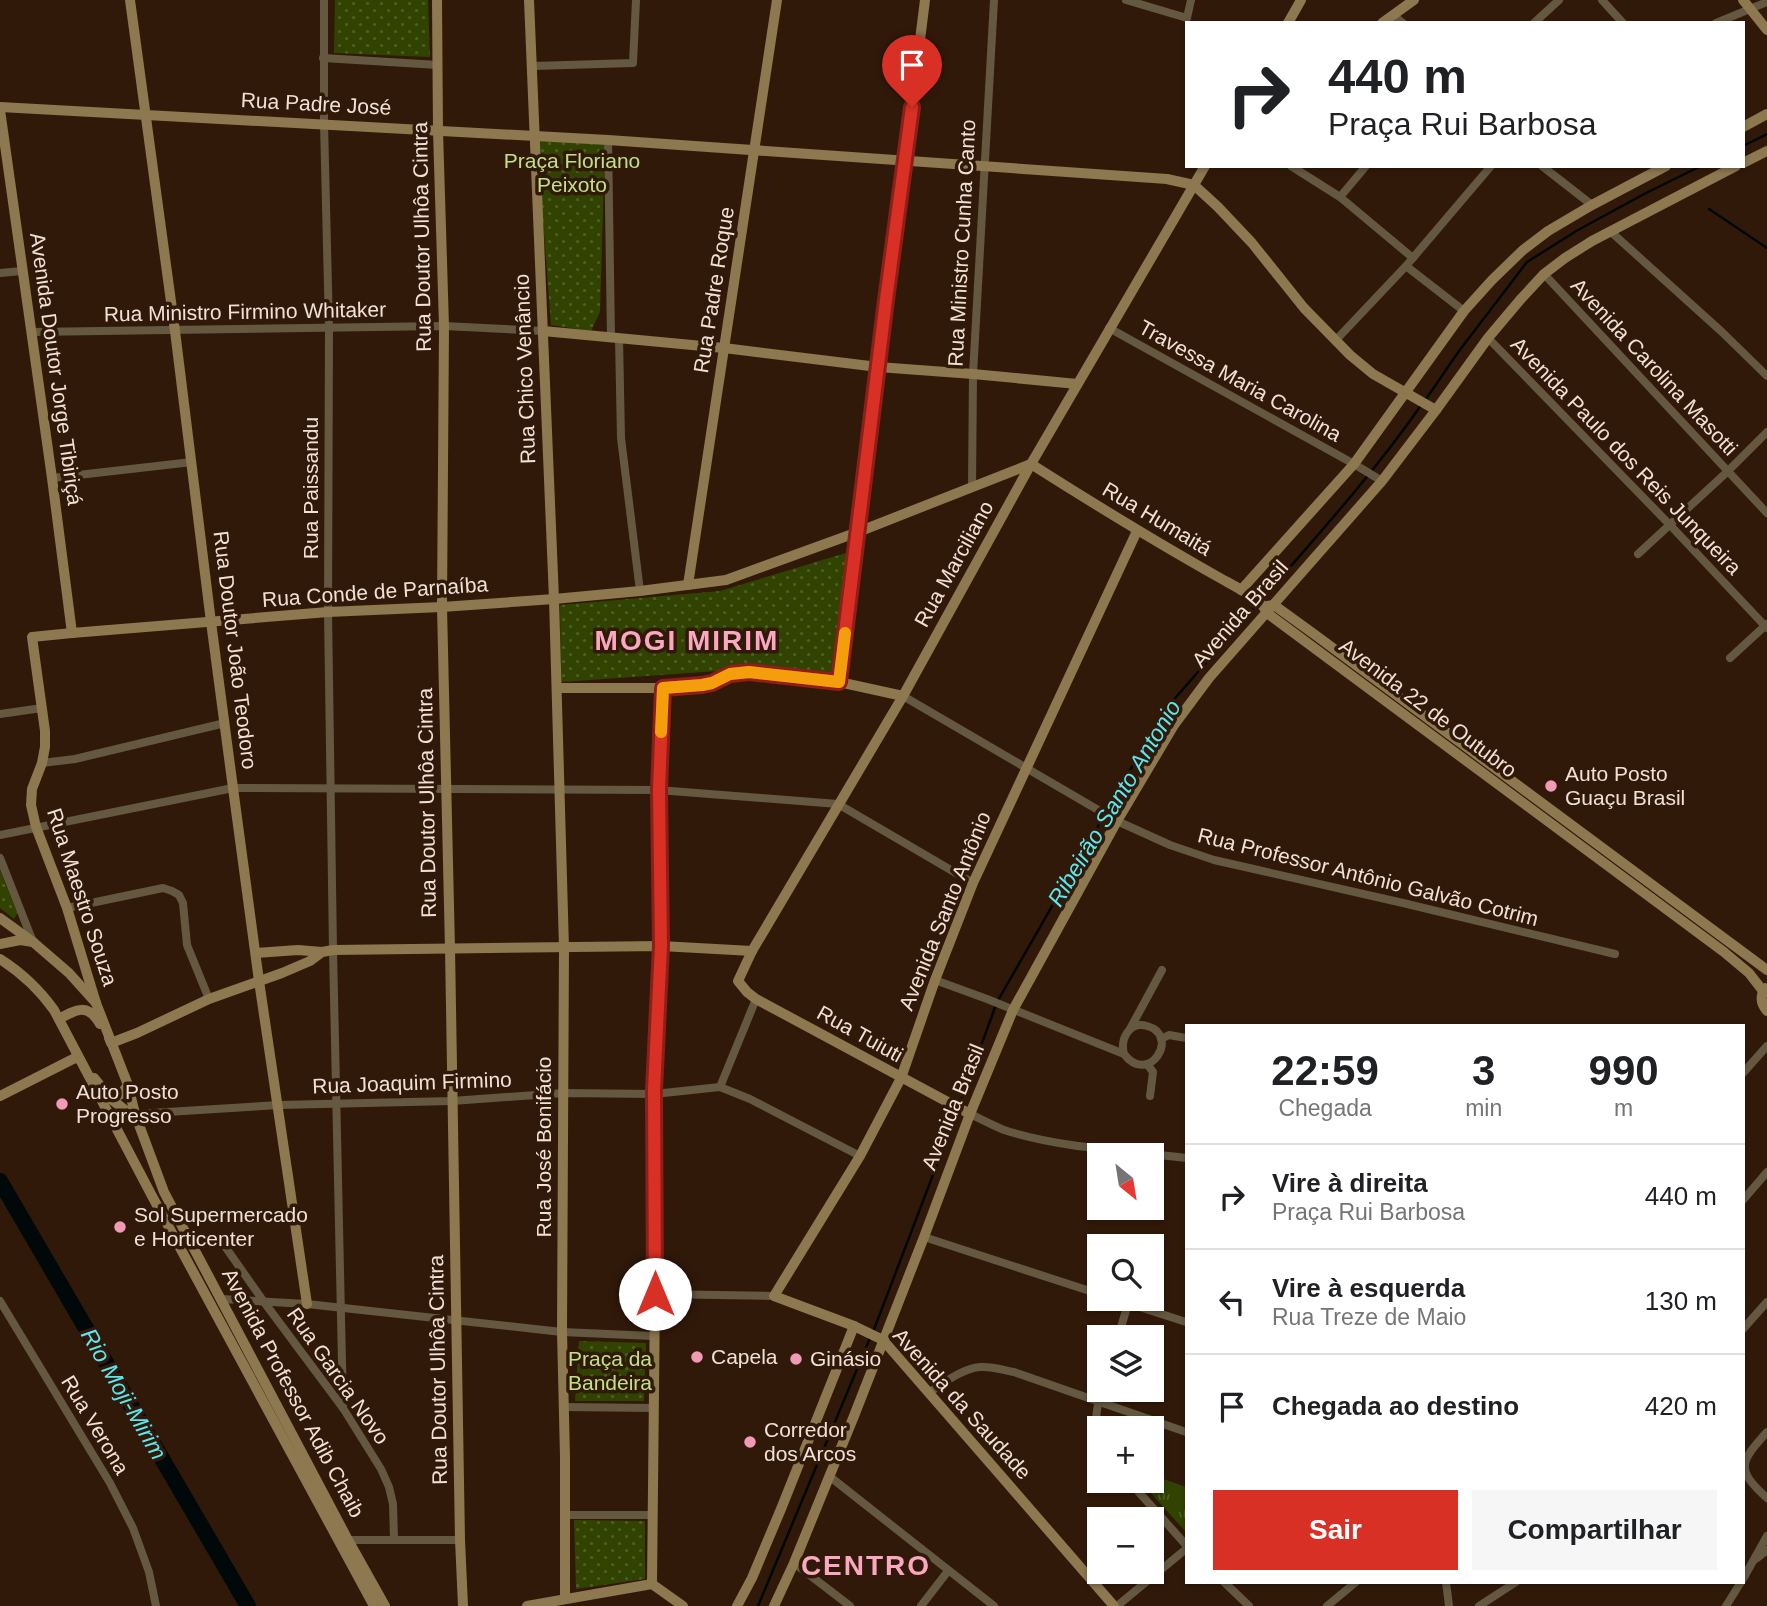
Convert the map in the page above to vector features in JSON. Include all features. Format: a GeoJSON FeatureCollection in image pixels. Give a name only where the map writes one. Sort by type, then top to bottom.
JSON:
{"type":"FeatureCollection","features":[{"type":"Feature","properties":{"kind":"street","name":"Rua Doutor João Teodoro"},"geometry":{"type":"LineString","coordinates":[[130,0],[233,788],[307,1304]]}},
{"type":"Feature","properties":{"kind":"street","name":"Rua Paissandu"},"geometry":{"type":"LineString","coordinates":[[324,0],[331,789],[327,951],[337,1103],[343,1408]]}},
{"type":"Feature","properties":{"kind":"street","name":"Rua Doutor Ulhôa Cintra"},"geometry":{"type":"LineString","coordinates":[[437,0],[444,326],[442,607],[463,1606]]}},
{"type":"Feature","properties":{"kind":"street","name":"Rua Chico Venâncio"},"geometry":{"type":"LineString","coordinates":[[529,0],[557,688]]}},
{"type":"Feature","properties":{"kind":"street"},"geometry":{"type":"LineString","coordinates":[[533,66],[634,63],[636,0]]}},
{"type":"Feature","properties":{"kind":"street","name":"Rua Padre Roque"},"geometry":{"type":"LineString","coordinates":[[688,585],[777,0]]}},
{"type":"Feature","properties":{"kind":"street"},"geometry":{"type":"LineString","coordinates":[[839,682],[925,0]]}},
{"type":"Feature","properties":{"kind":"street","name":"Rua Ministro Cunha Canto"},"geometry":{"type":"LineString","coordinates":[[972,487],[973,374],[994,0]]}},
{"type":"Feature","properties":{"kind":"street"},"geometry":{"type":"LineString","coordinates":[[1126,0],[1187,18],[1191,0]]}},
{"type":"Feature","properties":{"kind":"street"},"geometry":{"type":"LineString","coordinates":[[1289,21],[1301,0]]}},
{"type":"Feature","properties":{"kind":"street"},"geometry":{"type":"LineString","coordinates":[[1385,21],[1414,0]]}},
{"type":"Feature","properties":{"kind":"street"},"geometry":{"type":"LineString","coordinates":[[1536,21],[1559,0]]}},
{"type":"Feature","properties":{"kind":"street"},"geometry":{"type":"LineString","coordinates":[[1602,0],[1621,21]]}},
{"type":"Feature","properties":{"kind":"street"},"geometry":{"type":"LineString","coordinates":[[1719,21],[1747,4],[1767,2]]}},
{"type":"Feature","properties":{"kind":"street"},"geometry":{"type":"LineString","coordinates":[[1747,4],[1767,30]]}},
{"type":"Feature","properties":{"kind":"street"},"geometry":{"type":"LineString","coordinates":[[1393,15],[1400,21]]}},
{"type":"Feature","properties":{"kind":"street"},"geometry":{"type":"LineString","coordinates":[[323,58],[438,65]]}},
{"type":"Feature","properties":{"kind":"street","name":"Rua Padre José"},"geometry":{"type":"LineString","coordinates":[[0,109],[324,123],[755,149],[1167,179],[1194,185]]}},
{"type":"Feature","properties":{"kind":"street","name":"Avenida Doutor Jorge Tibiriçá"},"geometry":{"type":"LineString","coordinates":[[0,109],[72,633]]}},
{"type":"Feature","properties":{"kind":"street"},"geometry":{"type":"LineString","coordinates":[[1745,126],[1767,114]]}},
{"type":"Feature","properties":{"kind":"street"},"geometry":{"type":"LineString","coordinates":[[608,140],[621,438],[640,591]]}},
{"type":"Feature","properties":{"kind":"street"},"geometry":{"type":"LineString","coordinates":[[1745,162],[1767,150]]}},
{"type":"Feature","properties":{"kind":"street","name":"Rua Marciliano"},"geometry":{"type":"LineString","coordinates":[[738,981],[752,951],[903,696],[1031,464],[1204,168]]}},
{"type":"Feature","properties":{"kind":"street"},"geometry":{"type":"LineString","coordinates":[[1294,168],[1340,198],[1413,258]]}},
{"type":"Feature","properties":{"kind":"street"},"geometry":{"type":"LineString","coordinates":[[1340,198],[1364,168]]}},
{"type":"Feature","properties":{"kind":"street"},"geometry":{"type":"LineString","coordinates":[[1335,341],[1406,266],[1490,168]]}},
{"type":"Feature","properties":{"kind":"street"},"geometry":{"type":"LineString","coordinates":[[1545,168],[1592,205]]}},
{"type":"Feature","properties":{"kind":"street","name":"Avenida Brasil"},"geometry":{"type":"LineString","coordinates":[[1246,593],[1358,467],[1410,395],[1464,311],[1492,280],[1523,250],[1548,231],[1662,168]]}},
{"type":"Feature","properties":{"kind":"street","name":"Avenida Brasil"},"geometry":{"type":"LineString","coordinates":[[774,1606],[829,1476],[879,1338],[924,1237],[966,1112],[1009,1008],[1113,819],[1174,725],[1209,677],[1378,479],[1488,338],[1544,274],[1564,258],[1611,231],[1732,168]]}},
{"type":"Feature","properties":{"kind":"street"},"geometry":{"type":"LineString","coordinates":[[1194,185],[1252,243],[1304,308],[1335,341],[1373,374],[1432,408]]}},
{"type":"Feature","properties":{"kind":"street"},"geometry":{"type":"LineString","coordinates":[[1611,231],[1767,376]]}},
{"type":"Feature","properties":{"kind":"street"},"geometry":{"type":"LineString","coordinates":[[1406,266],[1464,311]]}},
{"type":"Feature","properties":{"kind":"street"},"geometry":{"type":"LineString","coordinates":[[0,273],[22,271]]}},
{"type":"Feature","properties":{"kind":"street","name":"Avenida Carolina Masotti"},"geometry":{"type":"LineString","coordinates":[[1544,274],[1767,513]]}},
{"type":"Feature","properties":{"kind":"street","name":"Rua Ministro Firmino Whitaker"},"geometry":{"type":"LineString","coordinates":[[32,332],[444,326],[543,331]]}},
{"type":"Feature","properties":{"kind":"street","name":"Travessa Maria Carolina"},"geometry":{"type":"LineString","coordinates":[[1109,328],[1378,479]]}},
{"type":"Feature","properties":{"kind":"street"},"geometry":{"type":"LineString","coordinates":[[543,331],[724,348],[878,367],[1077,384]]}},
{"type":"Feature","properties":{"kind":"street","name":"Avenida Paulo dos Reis Junqueira"},"geometry":{"type":"LineString","coordinates":[[1488,338],[1766,626]]}},
{"type":"Feature","properties":{"kind":"street"},"geometry":{"type":"LineString","coordinates":[[1638,554],[1767,432]]}},
{"type":"Feature","properties":{"kind":"street"},"geometry":{"type":"LineString","coordinates":[[52,478],[192,462]]}},
{"type":"Feature","properties":{"kind":"street","name":"Rua Conde de Parnaíba"},"geometry":{"type":"LineString","coordinates":[[32,637],[328,612],[554,599],[726,580],[1031,464]]}},
{"type":"Feature","properties":{"kind":"street","name":"Rua Humaitá"},"geometry":{"type":"LineString","coordinates":[[1031,464],[1137,531],[1267,607]]}},
{"type":"Feature","properties":{"kind":"street","name":"Avenida Santo Antônio"},"geometry":{"type":"LineString","coordinates":[[774,1296],[860,1156],[901,1078],[973,883],[1137,531]]}},
{"type":"Feature","properties":{"kind":"street","name":"Avenida 22 de Outubro"},"geometry":{"type":"LineString","coordinates":[[1267,607],[1767,970]]}},
{"type":"Feature","properties":{"kind":"street","name":"Avenida 22 de Outubro"},"geometry":{"type":"LineString","coordinates":[[1267,607],[1724,952],[1765,989]]}},
{"type":"Feature","properties":{"kind":"street"},"geometry":{"type":"LineString","coordinates":[[1730,658],[1766,626]]}},
{"type":"Feature","properties":{"kind":"street","name":"Rua Maestro Souza"},"geometry":{"type":"LineString","coordinates":[[32,637],[45,747],[42,764],[32,789],[32,805],[36,827],[67,908],[96,1003]]}},
{"type":"Feature","properties":{"kind":"street"},"geometry":{"type":"LineString","coordinates":[[557,688],[663,688],[712,683],[730,674],[749,672],[839,682],[903,696]]}},
{"type":"Feature","properties":{"kind":"street","name":"Rua José Bonifácio"},"geometry":{"type":"LineString","coordinates":[[557,688],[564,948],[562,1332],[565,1602]]}},
{"type":"Feature","properties":{"kind":"street"},"geometry":{"type":"LineString","coordinates":[[652,1584],[654,1094],[661,946],[659,790],[663,688]]}},
{"type":"Feature","properties":{"kind":"street","name":"Rua Professor Antônio Galvão Cotrim"},"geometry":{"type":"LineString","coordinates":[[903,696],[1113,819],[1170,845],[1214,860],[1615,954]]}},
{"type":"Feature","properties":{"kind":"street"},"geometry":{"type":"LineString","coordinates":[[0,714],[42,708]]}},
{"type":"Feature","properties":{"kind":"street"},"geometry":{"type":"LineString","coordinates":[[42,764],[75,759],[225,723]]}},
{"type":"Feature","properties":{"kind":"street"},"geometry":{"type":"LineString","coordinates":[[0,835],[233,788],[659,790],[838,804],[973,883]]}},
{"type":"Feature","properties":{"kind":"street"},"geometry":{"type":"LineString","coordinates":[[0,858],[33,942]]}},
{"type":"Feature","properties":{"kind":"street"},"geometry":{"type":"LineString","coordinates":[[67,908],[163,888],[172,891],[183,903],[187,946],[209,999]]}},
{"type":"Feature","properties":{"kind":"street","name":"Avenida Professor Adib Chaib"},"geometry":{"type":"LineString","coordinates":[[0,918],[69,973],[96,1003],[128,1085],[135,1114],[164,1192],[348,1540],[386,1606]]}},
{"type":"Feature","properties":{"kind":"street"},"geometry":{"type":"LineString","coordinates":[[0,944],[20,940],[33,942]]}},
{"type":"Feature","properties":{"kind":"street"},"geometry":{"type":"LineString","coordinates":[[256,953],[298,950],[661,946],[752,951]]}},
{"type":"Feature","properties":{"kind":"street"},"geometry":{"type":"LineString","coordinates":[[59,1019],[77,1010],[90,1011],[96,1016],[111,1043],[209,999],[310,961],[327,951]]}},
{"type":"Feature","properties":{"kind":"street","name":"Avenida Professor Adib Chaib"},"geometry":{"type":"LineString","coordinates":[[0,959],[39,990],[59,1019],[77,1057],[374,1606]]}},
{"type":"Feature","properties":{"kind":"street"},"geometry":{"type":"LineString","coordinates":[[1124,1054],[1123,1041],[1161,970]]}},
{"type":"Feature","properties":{"kind":"street"},"geometry":{"type":"LineString","coordinates":[[936,980],[1124,1054],[1134,1063],[1147,1064],[1158,1057],[1161,1051],[1158,1033],[1148,1026],[1130,1029]]}},
{"type":"Feature","properties":{"kind":"street","name":"Rua Tuiuti"},"geometry":{"type":"LineString","coordinates":[[738,981],[756,999],[966,1112]]}},
{"type":"Feature","properties":{"kind":"street"},"geometry":{"type":"LineString","coordinates":[[1765,989],[1762,1000],[1767,1011]]}},
{"type":"Feature","properties":{"kind":"street"},"geometry":{"type":"LineString","coordinates":[[756,999],[720,1087],[750,1099],[860,1156]]}},
{"type":"Feature","properties":{"kind":"street"},"geometry":{"type":"LineString","coordinates":[[1161,1039],[1170,1035],[1185,1038]]}},
{"type":"Feature","properties":{"kind":"street"},"geometry":{"type":"LineString","coordinates":[[1745,1071],[1767,1046]]}},
{"type":"Feature","properties":{"kind":"street"},"geometry":{"type":"LineString","coordinates":[[0,1096],[77,1057],[111,1099],[135,1114]]}},
{"type":"Feature","properties":{"kind":"street"},"geometry":{"type":"LineString","coordinates":[[1147,1064],[1153,1072],[1150,1096]]}},
{"type":"Feature","properties":{"kind":"street"},"geometry":{"type":"LineString","coordinates":[[111,1099],[121,1094],[128,1085]]}},
{"type":"Feature","properties":{"kind":"street","name":"Rua Joaquim Firmino"},"geometry":{"type":"LineString","coordinates":[[135,1114],[279,1105],[452,1101],[564,1093],[654,1094],[720,1087]]}},
{"type":"Feature","properties":{"kind":"street"},"geometry":{"type":"LineString","coordinates":[[966,1112],[1003,1129],[1033,1138],[1185,1158]]}},
{"type":"Feature","properties":{"kind":"street"},"geometry":{"type":"LineString","coordinates":[[1745,1198],[1767,1172]]}},
{"type":"Feature","properties":{"kind":"street"},"geometry":{"type":"LineString","coordinates":[[924,1237],[1087,1290]]}},
{"type":"Feature","properties":{"kind":"street","name":"Rua Garcia Novo"},"geometry":{"type":"LineString","coordinates":[[224,1245],[343,1408],[381,1469],[393,1504],[394,1539]]}},
{"type":"Feature","properties":{"kind":"street","name":"Avenida da Saudade"},"geometry":{"type":"LineString","coordinates":[[655,1294],[774,1296],[879,1338],[930,1392],[1116,1606]]}},
{"type":"Feature","properties":{"kind":"street"},"geometry":{"type":"LineString","coordinates":[[222,1299],[307,1304],[562,1332],[653,1336]]}},
{"type":"Feature","properties":{"kind":"street","name":"Rua Verona"},"geometry":{"type":"LineString","coordinates":[[0,1301],[110,1483],[133,1528],[149,1572],[156,1606]]}},
{"type":"Feature","properties":{"kind":"street"},"geometry":{"type":"LineString","coordinates":[[1745,1327],[1767,1302]]}},
{"type":"Feature","properties":{"kind":"street"},"geometry":{"type":"LineString","coordinates":[[1151,1311],[1185,1322]]}},
{"type":"Feature","properties":{"kind":"street"},"geometry":{"type":"LineString","coordinates":[[737,1606],[752,1578],[858,1328]]}},
{"type":"Feature","properties":{"kind":"street"},"geometry":{"type":"LineString","coordinates":[[930,1392],[977,1367],[991,1367],[1087,1398]]}},
{"type":"Feature","properties":{"kind":"street"},"geometry":{"type":"LineString","coordinates":[[1097,1416],[1098,1402],[1185,1432]]}},
{"type":"Feature","properties":{"kind":"street"},"geometry":{"type":"LineString","coordinates":[[563,1407],[653,1408]]}},
{"type":"Feature","properties":{"kind":"street"},"geometry":{"type":"LineString","coordinates":[[1745,1462],[1767,1432]]}},
{"type":"Feature","properties":{"kind":"street"},"geometry":{"type":"LineString","coordinates":[[1745,1472],[1753,1486],[1767,1498]]}},
{"type":"Feature","properties":{"kind":"street"},"geometry":{"type":"LineString","coordinates":[[829,1476],[994,1606]]}},
{"type":"Feature","properties":{"kind":"street"},"geometry":{"type":"LineString","coordinates":[[1139,1493],[1185,1546]]}},
{"type":"Feature","properties":{"kind":"street"},"geometry":{"type":"LineString","coordinates":[[565,1515],[653,1515]]}},
{"type":"Feature","properties":{"kind":"street"},"geometry":{"type":"LineString","coordinates":[[1745,1575],[1767,1536]]}},
{"type":"Feature","properties":{"kind":"street"},"geometry":{"type":"LineString","coordinates":[[348,1540],[460,1540]]}},
{"type":"Feature","properties":{"kind":"street"},"geometry":{"type":"LineString","coordinates":[[1116,1606],[1185,1548]]}},
{"type":"Feature","properties":{"kind":"street"},"geometry":{"type":"LineString","coordinates":[[1754,1561],[1767,1550]]}},
{"type":"Feature","properties":{"kind":"street"},"geometry":{"type":"LineString","coordinates":[[794,1563],[850,1606]]}},
{"type":"Feature","properties":{"kind":"street"},"geometry":{"type":"LineString","coordinates":[[921,1606],[948,1571]]}},
{"type":"Feature","properties":{"kind":"street"},"geometry":{"type":"LineString","coordinates":[[527,1606],[565,1602],[652,1584],[683,1606]]}},
{"type":"Feature","properties":{"kind":"street"},"geometry":{"type":"LineString","coordinates":[[1226,1584],[1249,1606]]}},
{"type":"Feature","properties":{"kind":"street"},"geometry":{"type":"LineString","coordinates":[[1327,1606],[1354,1584]]}},
{"type":"Feature","properties":{"kind":"street"},"geometry":{"type":"LineString","coordinates":[[1446,1584],[1449,1606]]}},
{"type":"Feature","properties":{"kind":"street"},"geometry":{"type":"LineString","coordinates":[[1479,1606],[1513,1584]]}},
{"type":"Feature","properties":{"kind":"street"},"geometry":{"type":"LineString","coordinates":[[1726,1606],[1740,1584]]}},
{"type":"Feature","properties":{"kind":"green space"},"geometry":{"type":"Polygon","coordinates":[[[335,0],[428,0],[430,57],[334,53],[335,0]]]}},
{"type":"Feature","properties":{"kind":"green space","name":"Praça Floriano Peixoto"},"geometry":{"type":"Polygon","coordinates":[[[537,140],[605,142],[600,312],[591,331],[551,325],[537,140]]]}},
{"type":"Feature","properties":{"kind":"green space"},"geometry":{"type":"Polygon","coordinates":[[[849,552],[833,675],[732,670],[561,682],[560,605],[720,591],[849,552]]]}},
{"type":"Feature","properties":{"kind":"green space"},"geometry":{"type":"Polygon","coordinates":[[[0,870],[17,913],[14,919],[0,908],[0,870]]]}},
{"type":"Feature","properties":{"kind":"green space","name":"Praça da Bandeira"},"geometry":{"type":"Polygon","coordinates":[[[579,1341],[646,1343],[644,1401],[575,1401],[579,1341]]]}},
{"type":"Feature","properties":{"kind":"green space"},"geometry":{"type":"Polygon","coordinates":[[[1164,1479],[1185,1487],[1185,1531],[1164,1507],[1151,1493],[1164,1493],[1164,1479]]]}},
{"type":"Feature","properties":{"kind":"green space"},"geometry":{"type":"Polygon","coordinates":[[[574,1520],[645,1521],[645,1579],[576,1589],[574,1520]]]}},
{"type":"Feature","properties":{"kind":"waterway","name":"Ribeirão Santo Antonio"},"geometry":{"type":"LineString","coordinates":[[1745,145],[1767,134]]}},
{"type":"Feature","properties":{"kind":"waterway","name":"Ribeirão Santo Antonio"},"geometry":{"type":"LineString","coordinates":[[1426,399],[1527,262],[1578,230],[1697,168]]}},
{"type":"Feature","properties":{"kind":"waterway"},"geometry":{"type":"LineString","coordinates":[[1709,209],[1767,248]]}},
{"type":"Feature","properties":{"kind":"waterway","name":"Ribeirão Santo Antonio"},"geometry":{"type":"LineString","coordinates":[[1262,599],[1365,479],[1422,404]]}},
{"type":"Feature","properties":{"kind":"waterway","name":"Ribeirão Santo Antonio"},"geometry":{"type":"LineString","coordinates":[[959,1106],[997,1002],[1164,711],[1257,604]]}},
{"type":"Feature","properties":{"kind":"waterway","name":"Ribeirão Santo Antonio"},"geometry":{"type":"LineString","coordinates":[[873,1332],[957,1112]]}},
{"type":"Feature","properties":{"kind":"waterway","name":"Rio Moji-Mirim"},"geometry":{"type":"LineString","coordinates":[[0,1181],[248,1606]]}},
{"type":"Feature","properties":{"kind":"waterway","name":"Ribeirão Santo Antonio"},"geometry":{"type":"LineString","coordinates":[[758,1606],[870,1338]]}},
{"type":"Feature","properties":{"kind":"slow traffic"},"geometry":{"type":"LineString","coordinates":[[661,732],[663,688],[712,683],[738,672],[839,682],[845,633]]}},
{"type":"Feature","properties":{"kind":"place","name":"Auto Posto Guaçu Brasil"},"geometry":{"type":"Point","coordinates":[1551,786]}},
{"type":"Feature","properties":{"kind":"place","name":"Auto Posto Progresso"},"geometry":{"type":"Point","coordinates":[62,1104]}},
{"type":"Feature","properties":{"kind":"place","name":"Sol Supermercado e Horticenter"},"geometry":{"type":"Point","coordinates":[120,1227]}},
{"type":"Feature","properties":{"kind":"place","name":"Capela"},"geometry":{"type":"Point","coordinates":[697,1357]}},
{"type":"Feature","properties":{"kind":"place","name":"Ginásio"},"geometry":{"type":"Point","coordinates":[796,1359]}},
{"type":"Feature","properties":{"kind":"place","name":"Corredor dos Arcos"},"geometry":{"type":"Point","coordinates":[750,1442]}},
{"type":"Feature","properties":{"kind":"district","name":"MOGI MIRIM"},"geometry":{"type":"Point","coordinates":[687,640]}},
{"type":"Feature","properties":{"kind":"district","name":"CENTRO"},"geometry":{"type":"Point","coordinates":[866,1565]}},
{"type":"Feature","properties":{"kind":"route"},"geometry":{"type":"LineString","coordinates":[[655,1294],[654,1090],[661,946],[659,790],[663,688],[712,683],[738,672],[839,682],[912,107]]}}]}
